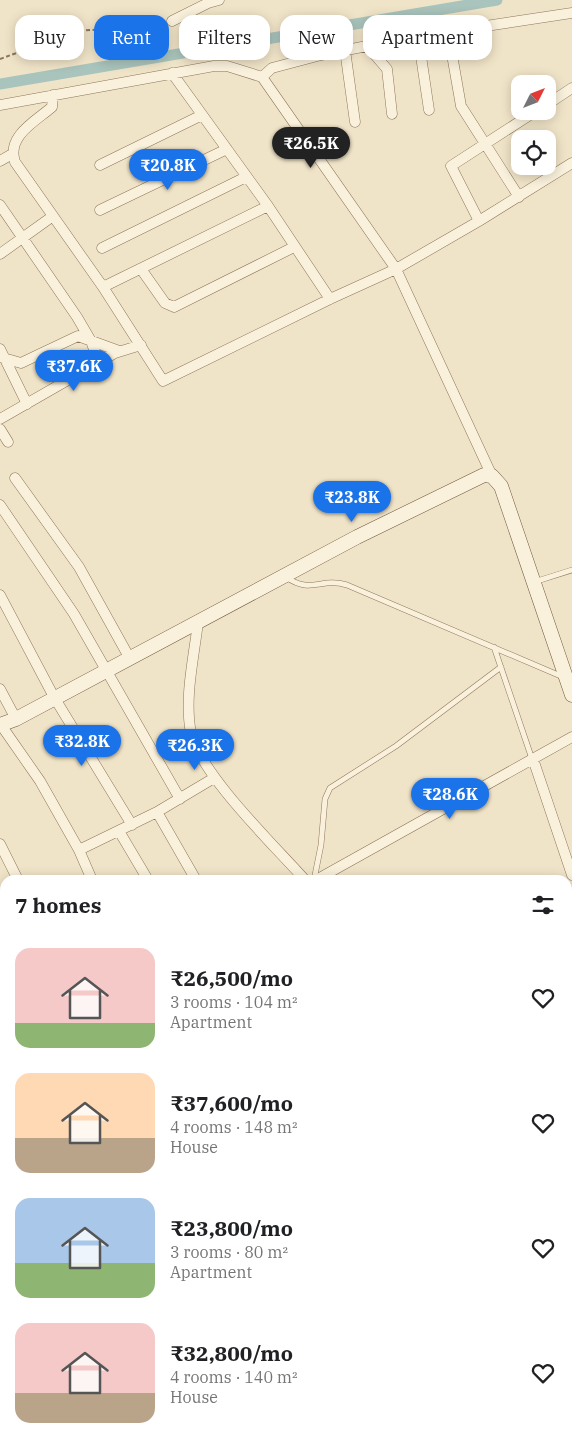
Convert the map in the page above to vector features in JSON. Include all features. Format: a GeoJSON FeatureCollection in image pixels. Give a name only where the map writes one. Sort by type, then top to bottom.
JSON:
{"type":"FeatureCollection","features":[{"type":"Feature","properties":{"kind":"street"},"geometry":{"type":"LineString","coordinates":[[172,21],[208,3],[219,0]]}},
{"type":"Feature","properties":{"kind":"street"},"geometry":{"type":"LineString","coordinates":[[492,25],[572,13]]}},
{"type":"Feature","properties":{"kind":"street"},"geometry":{"type":"LineString","coordinates":[[262,77],[272,68],[300,60]]}},
{"type":"Feature","properties":{"kind":"street"},"geometry":{"type":"LineString","coordinates":[[346,60],[355,122]]}},
{"type":"Feature","properties":{"kind":"street"},"geometry":{"type":"LineString","coordinates":[[379,60],[386,69],[392,114]]}},
{"type":"Feature","properties":{"kind":"street"},"geometry":{"type":"LineString","coordinates":[[422,60],[429,110]]}},
{"type":"Feature","properties":{"kind":"street"},"geometry":{"type":"LineString","coordinates":[[453,60],[461,106],[487,144],[519,197]]}},
{"type":"Feature","properties":{"kind":"street"},"geometry":{"type":"LineString","coordinates":[[0,105],[220,66],[262,77],[396,269],[492,476],[501,486],[572,694]]}},
{"type":"Feature","properties":{"kind":"street"},"geometry":{"type":"LineString","coordinates":[[172,73],[268,206],[330,299]]}},
{"type":"Feature","properties":{"kind":"street"},"geometry":{"type":"LineString","coordinates":[[556,99],[572,88]]}},
{"type":"Feature","properties":{"kind":"street"},"geometry":{"type":"LineString","coordinates":[[0,161],[12,154],[18,138],[24,129],[52,107],[53,95]]}},
{"type":"Feature","properties":{"kind":"street"},"geometry":{"type":"LineString","coordinates":[[100,165],[202,115]]}},
{"type":"Feature","properties":{"kind":"street"},"geometry":{"type":"LineString","coordinates":[[479,222],[450,168],[523,120]]}},
{"type":"Feature","properties":{"kind":"street"},"geometry":{"type":"LineString","coordinates":[[100,210],[226,149]]}},
{"type":"Feature","properties":{"kind":"street"},"geometry":{"type":"LineString","coordinates":[[12,154],[17,167],[54,216],[103,287],[160,378],[166,380],[330,299],[396,269],[479,222],[572,163]]}},
{"type":"Feature","properties":{"kind":"street"},"geometry":{"type":"LineString","coordinates":[[102,248],[246,177]]}},
{"type":"Feature","properties":{"kind":"street"},"geometry":{"type":"LineString","coordinates":[[0,205],[24,237],[91,341],[99,363]]}},
{"type":"Feature","properties":{"kind":"street"},"geometry":{"type":"LineString","coordinates":[[103,287],[268,206]]}},
{"type":"Feature","properties":{"kind":"street"},"geometry":{"type":"LineString","coordinates":[[0,254],[54,216]]}},
{"type":"Feature","properties":{"kind":"street"},"geometry":{"type":"LineString","coordinates":[[141,269],[165,303],[174,306],[294,247]]}},
{"type":"Feature","properties":{"kind":"street"},"geometry":{"type":"LineString","coordinates":[[2,358],[21,363],[76,337],[119,351]]}},
{"type":"Feature","properties":{"kind":"street"},"geometry":{"type":"LineString","coordinates":[[0,419],[119,351],[141,345]]}},
{"type":"Feature","properties":{"kind":"street"},"geometry":{"type":"LineString","coordinates":[[0,348],[2,358],[27,404]]}},
{"type":"Feature","properties":{"kind":"street"},"geometry":{"type":"LineString","coordinates":[[0,429],[8,442]]}},
{"type":"Feature","properties":{"kind":"street"},"geometry":{"type":"LineString","coordinates":[[86,875],[79,850],[40,781],[0,725],[16,719],[54,697],[357,537],[479,476],[492,476]]}},
{"type":"Feature","properties":{"kind":"street"},"geometry":{"type":"LineString","coordinates":[[15,478],[79,567],[129,657]]}},
{"type":"Feature","properties":{"kind":"street"},"geometry":{"type":"LineString","coordinates":[[0,505],[74,614],[180,799]]}},
{"type":"Feature","properties":{"kind":"street"},"geometry":{"type":"LineString","coordinates":[[0,595],[54,697],[132,825]]}},
{"type":"Feature","properties":{"kind":"street"},"geometry":{"type":"LineString","coordinates":[[198,622],[190,701],[191,732],[199,753],[214,778],[301,875]]}},
{"type":"Feature","properties":{"kind":"street"},"geometry":{"type":"LineString","coordinates":[[0,689],[16,719]]}},
{"type":"Feature","properties":{"kind":"street"},"geometry":{"type":"LineString","coordinates":[[324,875],[572,737]]}},
{"type":"Feature","properties":{"kind":"street"},"geometry":{"type":"LineString","coordinates":[[532,759],[572,875]]}},
{"type":"Feature","properties":{"kind":"street"},"geometry":{"type":"LineString","coordinates":[[79,850],[157,812],[214,778]]}},
{"type":"Feature","properties":{"kind":"street"},"geometry":{"type":"LineString","coordinates":[[157,812],[193,875]]}},
{"type":"Feature","properties":{"kind":"street"},"geometry":{"type":"LineString","coordinates":[[119,831],[145,875]]}},
{"type":"Feature","properties":{"kind":"street"},"geometry":{"type":"LineString","coordinates":[[0,844],[16,875]]}},
{"type":"Feature","properties":{"kind":"lane"},"geometry":{"type":"LineString","coordinates":[[534,582],[572,570]]}},
{"type":"Feature","properties":{"kind":"lane"},"geometry":{"type":"LineString","coordinates":[[284,576],[303,586],[327,582],[347,586],[566,678]]}},
{"type":"Feature","properties":{"kind":"lane"},"geometry":{"type":"LineString","coordinates":[[494,647],[532,759]]}},
{"type":"Feature","properties":{"kind":"lane"},"geometry":{"type":"LineString","coordinates":[[316,875],[325,800],[330,788],[396,746],[501,667]]}},
{"type":"Feature","properties":{"kind":"path"},"geometry":{"type":"LineString","coordinates":[[0,59],[77,31],[162,25],[172,21]]}},
{"type":"Feature","properties":{"kind":"waterway"},"geometry":{"type":"LineString","coordinates":[[0,84],[497,0]]}}]}
